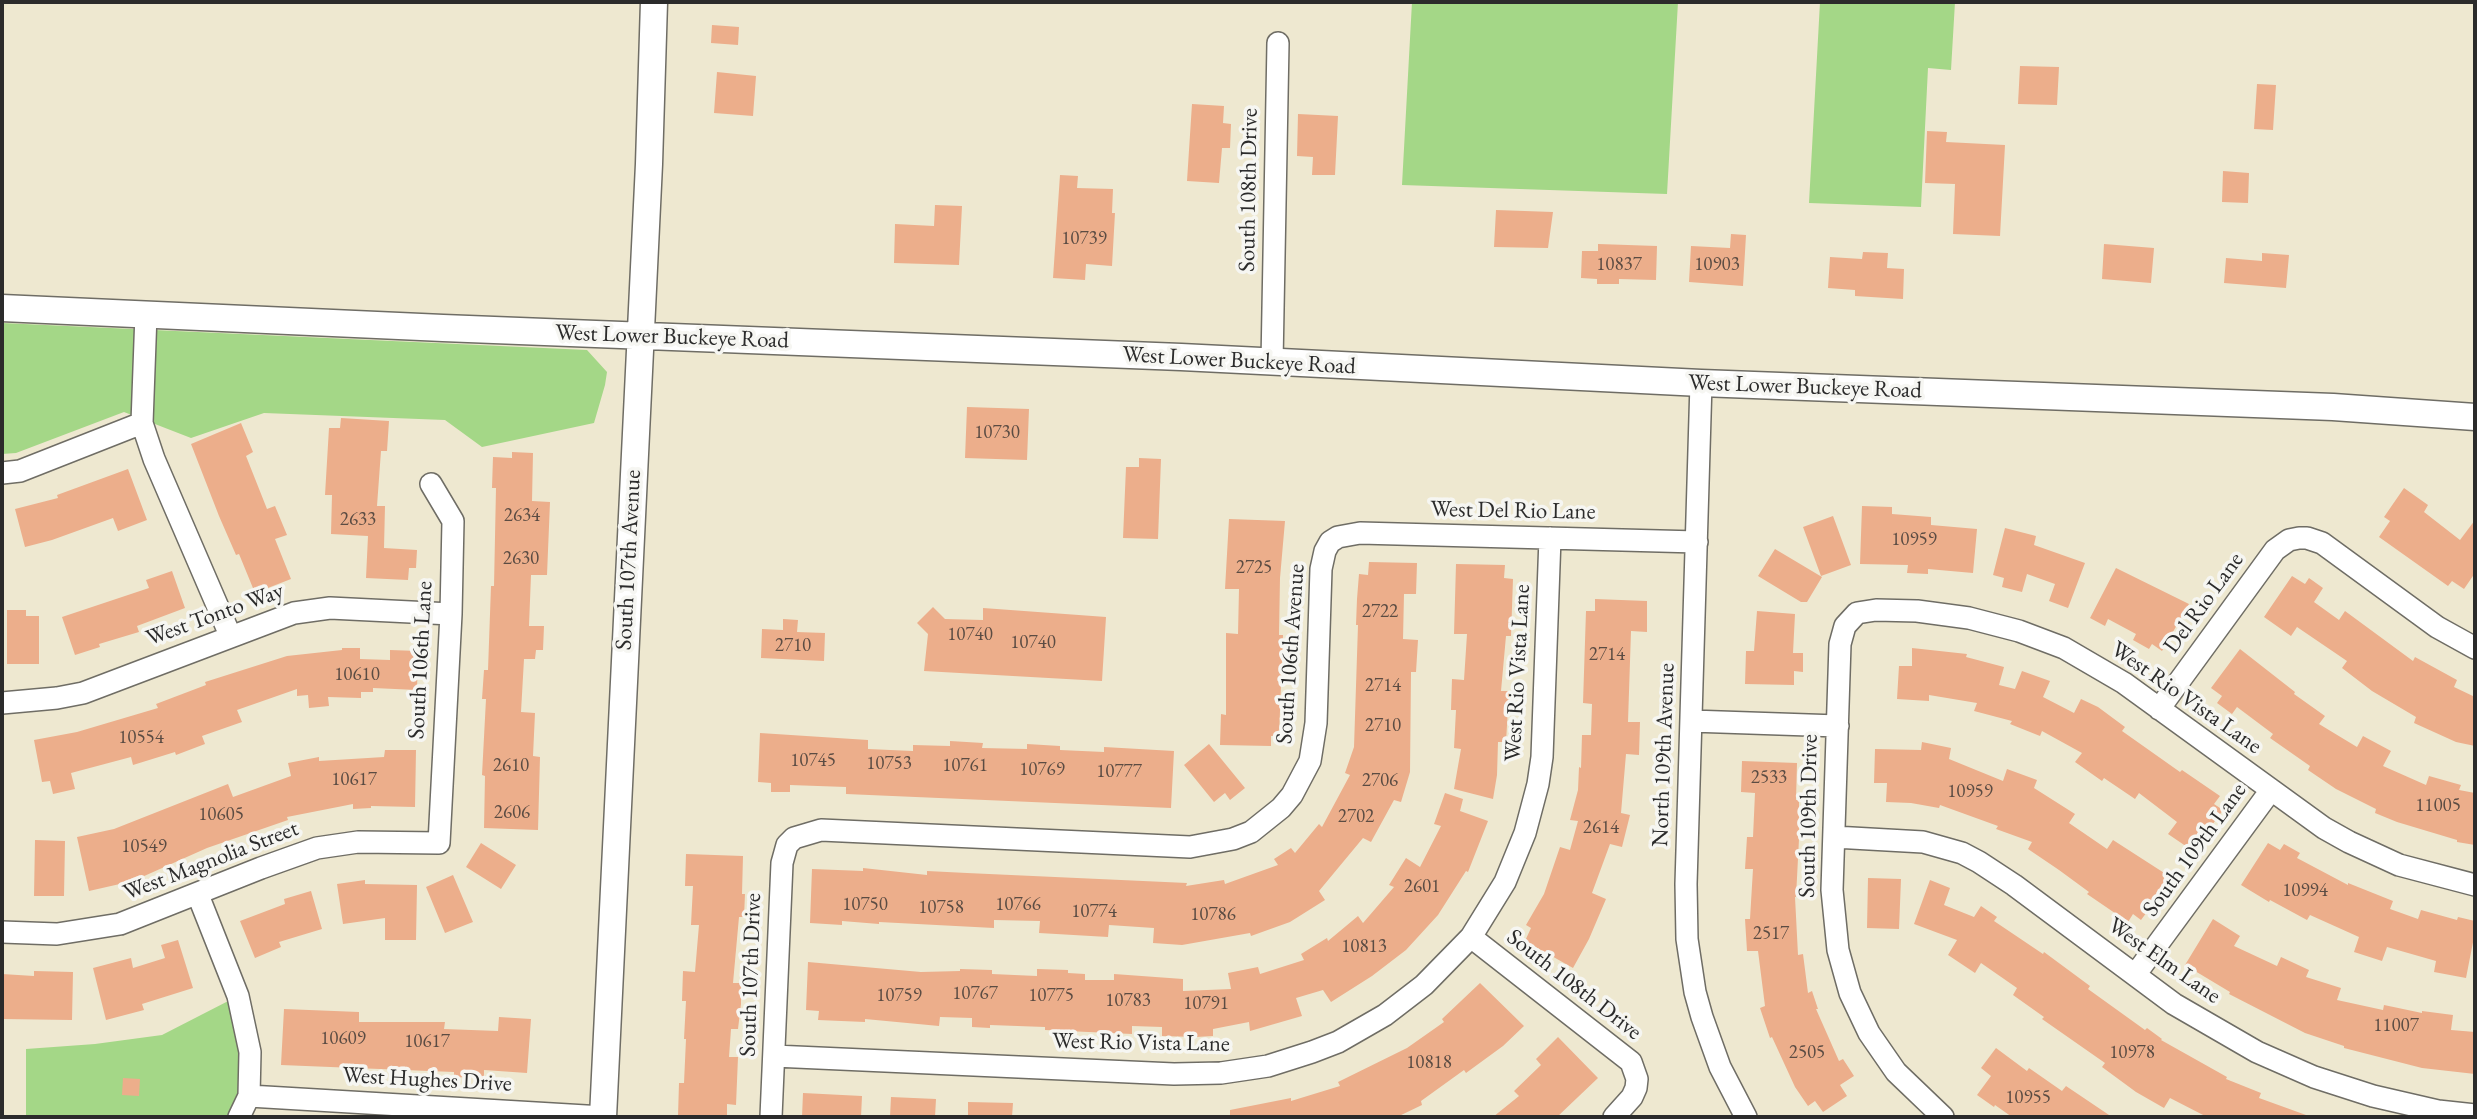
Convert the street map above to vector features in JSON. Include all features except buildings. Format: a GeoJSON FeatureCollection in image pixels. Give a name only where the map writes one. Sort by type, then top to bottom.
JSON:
{"type":"FeatureCollection","features":[{"type":"Feature","properties":{"kind":"main road","name":"South 107th Avenue"},"geometry":{"type":"LineString","coordinates":[[603,1117],[654,2]]}},
{"type":"Feature","properties":{"kind":"main road","name":"West Lower Buckeye Road"},"geometry":{"type":"LineString","coordinates":[[2,308],[640,336],[1272,350],[1701,383],[2333,407],[2475,416]]}},
{"type":"Feature","properties":{"kind":"street","name":"South 108th Drive"},"geometry":{"type":"LineString","coordinates":[[1272,350],[1278,43]]}},
{"type":"Feature","properties":{"kind":"street"},"geometry":{"type":"LineString","coordinates":[[146,314],[142,423],[153,459],[230,635]]}},
{"type":"Feature","properties":{"kind":"street","name":"North 109th Avenue"},"geometry":{"type":"LineString","coordinates":[[1701,383],[1686,884],[1690,965],[1710,1042],[1731,1092],[1745,1117]]}},
{"type":"Feature","properties":{"kind":"street"},"geometry":{"type":"LineString","coordinates":[[2,473],[20,471],[142,423]]}},
{"type":"Feature","properties":{"kind":"street","name":"South 106th Lane"},"geometry":{"type":"LineString","coordinates":[[431,484],[453,521],[439,843]]}},
{"type":"Feature","properties":{"kind":"street","name":"West Del Rio Lane"},"geometry":{"type":"LineString","coordinates":[[1330,542],[1338,537],[1360,533],[1697,542]]}},
{"type":"Feature","properties":{"kind":"street","name":"Del Rio Lane"},"geometry":{"type":"LineString","coordinates":[[2159,709],[2275,550],[2289,540],[2299,538],[2307,537],[2322,543],[2437,627],[2475,648]]}},
{"type":"Feature","properties":{"kind":"street","name":"West Rio Vista Lane"},"geometry":{"type":"LineString","coordinates":[[774,1056],[1208,1074],[1245,1070],[1312,1052],[1363,1029],[1405,1001],[1471,937],[1505,882],[1525,833],[1538,783],[1544,731],[1550,538]]}},
{"type":"Feature","properties":{"kind":"street","name":"South 106th Avenue"},"geometry":{"type":"LineString","coordinates":[[794,838],[821,830],[1190,847],[1210,845],[1251,832],[1267,821],[1292,795],[1310,761],[1316,723],[1321,569],[1330,542]]}},
{"type":"Feature","properties":{"kind":"street","name":"West Tonto Way"},"geometry":{"type":"LineString","coordinates":[[2,710],[83,693],[294,612],[330,608],[451,614]]}},
{"type":"Feature","properties":{"kind":"street","name":"West Rio Vista Lane"},"geometry":{"type":"LineString","coordinates":[[1850,618],[1866,610],[1917,611],[1969,618],[2019,631],[2084,658],[2324,828],[2374,854],[2426,873],[2475,885]]}},
{"type":"Feature","properties":{"kind":"street","name":"South 109th Drive"},"geometry":{"type":"LineString","coordinates":[[1850,618],[1840,643],[1832,891],[1835,930],[1843,972],[1869,1033],[1896,1072],[1943,1117]]}},
{"type":"Feature","properties":{"kind":"street"},"geometry":{"type":"LineString","coordinates":[[1691,721],[1838,726]]}},
{"type":"Feature","properties":{"kind":"street","name":"South 109th Lane"},"geometry":{"type":"LineString","coordinates":[[2135,975],[2271,790]]}},
{"type":"Feature","properties":{"kind":"street","name":"West Elm Lane"},"geometry":{"type":"LineString","coordinates":[[1834,837],[1923,842],[1962,853],[2014,885],[2202,1021],[2285,1066],[2373,1096],[2438,1111],[2475,1115]]}},
{"type":"Feature","properties":{"kind":"street","name":"South 107th Drive"},"geometry":{"type":"LineString","coordinates":[[771,1117],[782,863],[788,845],[794,838]]}},
{"type":"Feature","properties":{"kind":"street","name":"West Magnolia Street"},"geometry":{"type":"LineString","coordinates":[[2,932],[57,934],[120,925],[261,868],[317,849],[358,842],[439,843]]}},
{"type":"Feature","properties":{"kind":"street"},"geometry":{"type":"LineString","coordinates":[[198,895],[238,996],[250,1052],[249,1096],[239,1117]]}},
{"type":"Feature","properties":{"kind":"street","name":"South 108th Drive"},"geometry":{"type":"LineString","coordinates":[[1471,937],[1631,1062],[1637,1079],[1632,1097],[1614,1117]]}},
{"type":"Feature","properties":{"kind":"street","name":"West Hughes Drive"},"geometry":{"type":"LineString","coordinates":[[249,1096],[603,1117]]}},
{"type":"Feature","properties":{"kind":"green space"},"geometry":{"type":"Polygon","coordinates":[[[1412,2],[1678,2],[1667,194],[1402,185],[1412,2]]]}},
{"type":"Feature","properties":{"kind":"green space"},"geometry":{"type":"Polygon","coordinates":[[[1820,2],[1955,2],[1951,70],[1928,68],[1921,207],[1809,203],[1820,2]]]}},
{"type":"Feature","properties":{"kind":"green space"},"geometry":{"type":"Polygon","coordinates":[[[2,323],[587,350],[607,372],[594,423],[482,447],[445,420],[264,413],[191,438],[124,412],[16,453],[2,454],[2,323]]]}},
{"type":"Feature","properties":{"kind":"green space"},"geometry":{"type":"Polygon","coordinates":[[[238,996],[250,1052],[239,1117],[26,1117],[26,1049],[162,1035],[238,996]]]}}]}
